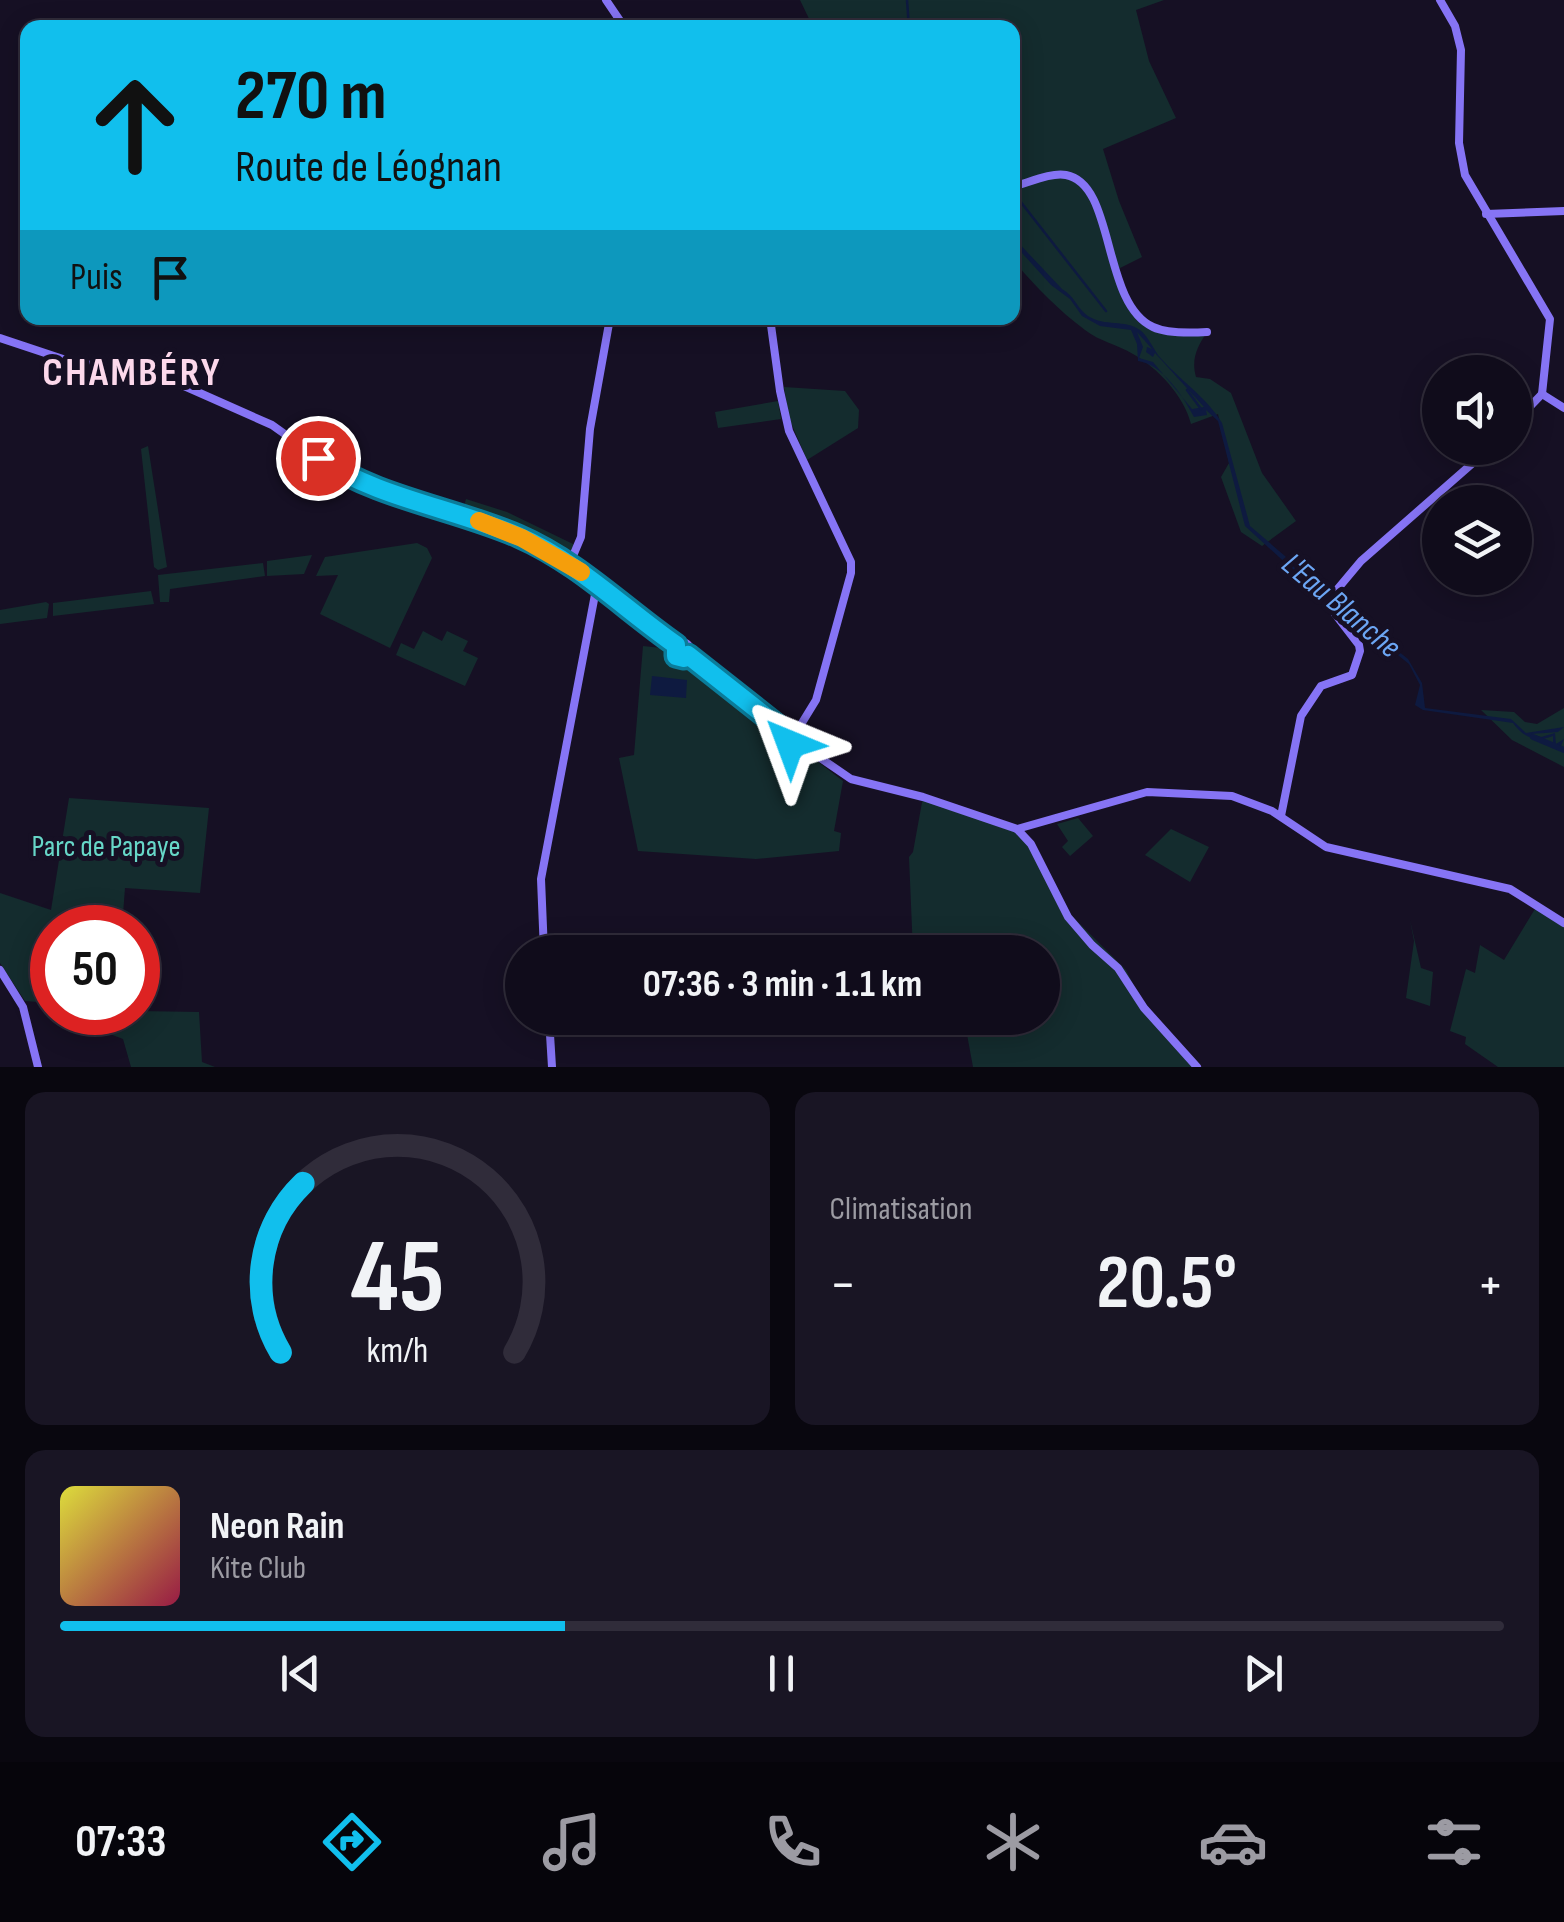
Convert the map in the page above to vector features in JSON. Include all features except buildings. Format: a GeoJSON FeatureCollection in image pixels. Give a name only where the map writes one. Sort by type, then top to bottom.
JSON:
{"type":"FeatureCollection","features":[{"type":"Feature","properties":{"kind":"street"},"geometry":{"type":"LineString","coordinates":[[1440,0],[1455,26],[1462,50],[1461,161],[1486,214],[1548,315],[1542,394],[1532,404]]}},
{"type":"Feature","properties":{"kind":"street"},"geometry":{"type":"LineString","coordinates":[[1020,185],[1068,174],[1077,181],[1089,191],[1116,271],[1135,312],[1154,328],[1207,332]]}},
{"type":"Feature","properties":{"kind":"street"},"geometry":{"type":"LineString","coordinates":[[1486,214],[1564,210]]}},
{"type":"Feature","properties":{"kind":"street"},"geometry":{"type":"LineString","coordinates":[[570,563],[580,536],[590,428],[609,325]]}},
{"type":"Feature","properties":{"kind":"street"},"geometry":{"type":"LineString","coordinates":[[771,325],[789,431],[851,562],[816,700],[797,731],[797,742]]}},
{"type":"Feature","properties":{"kind":"street"},"geometry":{"type":"LineString","coordinates":[[0,338],[70,361],[127,373],[133,381],[139,375],[180,384],[272,425],[350,476],[504,530],[570,563],[676,645],[687,643],[688,655],[786,732],[788,743],[797,742],[851,779],[923,797],[1020,832],[1085,938],[1118,968],[1150,1013],[1197,1067]]}},
{"type":"Feature","properties":{"kind":"street"},"geometry":{"type":"LineString","coordinates":[[1542,394],[1564,408]]}},
{"type":"Feature","properties":{"kind":"street"},"geometry":{"type":"LineString","coordinates":[[1281,816],[1300,716],[1320,686],[1354,672],[1360,647],[1333,611],[1331,602],[1339,586],[1361,561],[1471,465]]}},
{"type":"Feature","properties":{"kind":"street"},"geometry":{"type":"LineString","coordinates":[[543,935],[541,880],[551,814],[597,584]]}},
{"type":"Feature","properties":{"kind":"street"},"geometry":{"type":"LineString","coordinates":[[786,732],[797,731]]}},
{"type":"Feature","properties":{"kind":"street"},"geometry":{"type":"LineString","coordinates":[[1020,832],[1158,791],[1232,796],[1281,816],[1326,847],[1510,889],[1564,923]]}},
{"type":"Feature","properties":{"kind":"street"},"geometry":{"type":"LineString","coordinates":[[1062,906],[1075,924],[1117,960],[1150,1013]]}},
{"type":"Feature","properties":{"kind":"street"},"geometry":{"type":"LineString","coordinates":[[0,970],[23,1007],[38,1067]]}},
{"type":"Feature","properties":{"kind":"street"},"geometry":{"type":"LineString","coordinates":[[549,1035],[552,1067]]}},
{"type":"Feature","properties":{"kind":"green space"},"geometry":{"type":"Polygon","coordinates":[[[800,0],[1164,0],[1136,10],[1149,61],[1176,118],[1103,149],[1142,257],[1116,270],[1125,297],[1154,328],[1207,332],[1196,353],[1196,377],[1210,379],[1231,393],[1262,473],[1296,521],[1262,546],[1241,532],[1221,477],[1229,463],[1218,414],[1191,424],[1176,393],[1152,367],[1075,322],[1020,268],[1020,20],[810,20],[800,0]]]}},
{"type":"Feature","properties":{"kind":"green space"},"geometry":{"type":"Polygon","coordinates":[[[784,387],[845,391],[859,410],[858,428],[807,460],[789,418],[784,387]]]}},
{"type":"Feature","properties":{"kind":"green space"},"geometry":{"type":"Polygon","coordinates":[[[778,401],[781,419],[718,428],[715,412],[778,401]]]}},
{"type":"Feature","properties":{"kind":"green space"},"geometry":{"type":"Polygon","coordinates":[[[148,446],[167,567],[158,570],[154,567],[141,449],[148,446]]]}},
{"type":"Feature","properties":{"kind":"green space"},"geometry":{"type":"Polygon","coordinates":[[[466,499],[507,512],[573,544],[573,551],[564,555],[463,510],[466,499]]]}},
{"type":"Feature","properties":{"kind":"green space"},"geometry":{"type":"Polygon","coordinates":[[[417,543],[427,548],[432,558],[390,648],[320,614],[338,575],[316,576],[325,557],[417,543]]]}},
{"type":"Feature","properties":{"kind":"green space"},"geometry":{"type":"Polygon","coordinates":[[[312,555],[304,574],[267,576],[267,561],[312,555]]]}},
{"type":"Feature","properties":{"kind":"green space"},"geometry":{"type":"Polygon","coordinates":[[[263,563],[265,576],[170,589],[169,602],[160,602],[158,575],[263,563]]]}},
{"type":"Feature","properties":{"kind":"green space"},"geometry":{"type":"Polygon","coordinates":[[[151,591],[154,604],[53,616],[53,603],[151,591]]]}},
{"type":"Feature","properties":{"kind":"green space"},"geometry":{"type":"Polygon","coordinates":[[[46,602],[47,618],[0,624],[0,610],[46,602]]]}},
{"type":"Feature","properties":{"kind":"green space"},"geometry":{"type":"Polygon","coordinates":[[[423,631],[442,641],[447,631],[468,641],[463,651],[478,658],[465,686],[396,655],[401,643],[414,649],[423,631]]]}},
{"type":"Feature","properties":{"kind":"green space"},"geometry":{"type":"Polygon","coordinates":[[[643,646],[671,649],[678,661],[688,661],[781,731],[785,744],[800,748],[843,781],[834,831],[841,833],[839,851],[756,859],[638,851],[619,758],[634,755],[643,646]]]}},
{"type":"Feature","properties":{"kind":"green space"},"geometry":{"type":"Polygon","coordinates":[[[1564,708],[1564,767],[1512,740],[1481,710],[1514,712],[1525,722],[1537,724],[1564,708]]]}},
{"type":"Feature","properties":{"kind":"green space"},"geometry":{"type":"Polygon","coordinates":[[[923,797],[1017,829],[1031,844],[1061,905],[1126,970],[1140,998],[1197,1067],[973,1067],[967,1035],[1060,1035],[1060,935],[912,935],[909,857],[923,797]]]}},
{"type":"Feature","properties":{"kind":"green space","name":"Parc de Papaye"},"geometry":{"type":"Polygon","coordinates":[[[69,798],[209,808],[200,893],[125,888],[124,905],[52,905],[69,798]]]}},
{"type":"Feature","properties":{"kind":"green space"},"geometry":{"type":"Polygon","coordinates":[[[1078,818],[1093,836],[1070,856],[1062,847],[1068,841],[1057,824],[1078,818]]]}},
{"type":"Feature","properties":{"kind":"green space"},"geometry":{"type":"Polygon","coordinates":[[[1171,829],[1209,847],[1190,882],[1145,855],[1171,829]]]}},
{"type":"Feature","properties":{"kind":"green space","name":"Parc de Papaye"},"geometry":{"type":"Polygon","coordinates":[[[0,893],[36,905],[30,905],[30,1001],[25,1001],[0,963],[0,893]]]}},
{"type":"Feature","properties":{"kind":"green space"},"geometry":{"type":"Polygon","coordinates":[[[1538,904],[1564,923],[1564,1067],[1498,1067],[1465,1044],[1466,1037],[1450,1031],[1466,969],[1475,973],[1480,945],[1504,960],[1538,904]]]}},
{"type":"Feature","properties":{"kind":"green space"},"geometry":{"type":"Polygon","coordinates":[[[1410,920],[1421,968],[1433,972],[1430,1006],[1406,998],[1414,941],[1410,920]]]}},
{"type":"Feature","properties":{"kind":"green space"},"geometry":{"type":"Polygon","coordinates":[[[160,1011],[199,1012],[202,1062],[215,1067],[131,1067],[123,1039],[113,1035],[160,1035],[160,1011]]]}},
{"type":"Feature","properties":{"kind":"water"},"geometry":{"type":"Polygon","coordinates":[[[1020,244],[1088,316],[1140,330],[1166,364],[1208,405],[1222,423],[1250,526],[1330,600],[1408,659],[1422,683],[1425,708],[1511,719],[1526,733],[1564,727],[1558,732],[1531,734],[1541,737],[1555,733],[1556,744],[1564,739],[1560,748],[1553,745],[1553,736],[1541,739],[1530,737],[1513,723],[1423,710],[1415,705],[1420,685],[1409,664],[1327,601],[1245,526],[1218,421],[1206,410],[1207,415],[1194,417],[1182,397],[1192,409],[1204,407],[1155,353],[1153,357],[1146,352],[1147,347],[1152,349],[1137,332],[1143,347],[1139,358],[1153,362],[1163,375],[1138,361],[1131,330],[1100,326],[1082,316],[1070,299],[1051,285],[1020,251],[1020,244]]]}},
{"type":"Feature","properties":{"kind":"water"},"geometry":{"type":"Polygon","coordinates":[[[652,676],[687,680],[686,698],[650,695],[652,676]]]}},
{"type":"Feature","properties":{"kind":"waterway","name":"L'Eau Blanche"},"geometry":{"type":"LineString","coordinates":[[907,0],[908,20]]}},
{"type":"Feature","properties":{"kind":"waterway","name":"L'Eau Blanche"},"geometry":{"type":"LineString","coordinates":[[1020,201],[1106,311]]}},
{"type":"Feature","properties":{"kind":"waterway","name":"L'Eau Blanche"},"geometry":{"type":"LineString","coordinates":[[1187,390],[1201,409]]}},
{"type":"Feature","properties":{"kind":"waterway","name":"L'Eau Blanche"},"geometry":{"type":"LineString","coordinates":[[1533,737],[1564,750]]}},
{"type":"Feature","properties":{"kind":"slow traffic"},"geometry":{"type":"LineString","coordinates":[[479,521],[522,538],[581,572]]}},
{"type":"Feature","properties":{"kind":"district","name":"CHAMBÉRY"},"geometry":{"type":"Point","coordinates":[132,373]}},
{"type":"Feature","properties":{"kind":"route"},"geometry":{"type":"LineString","coordinates":[[318,458],[359,480],[518,536],[570,563],[676,645],[676,656],[688,655],[786,732],[784,737],[790,744]]}}]}
